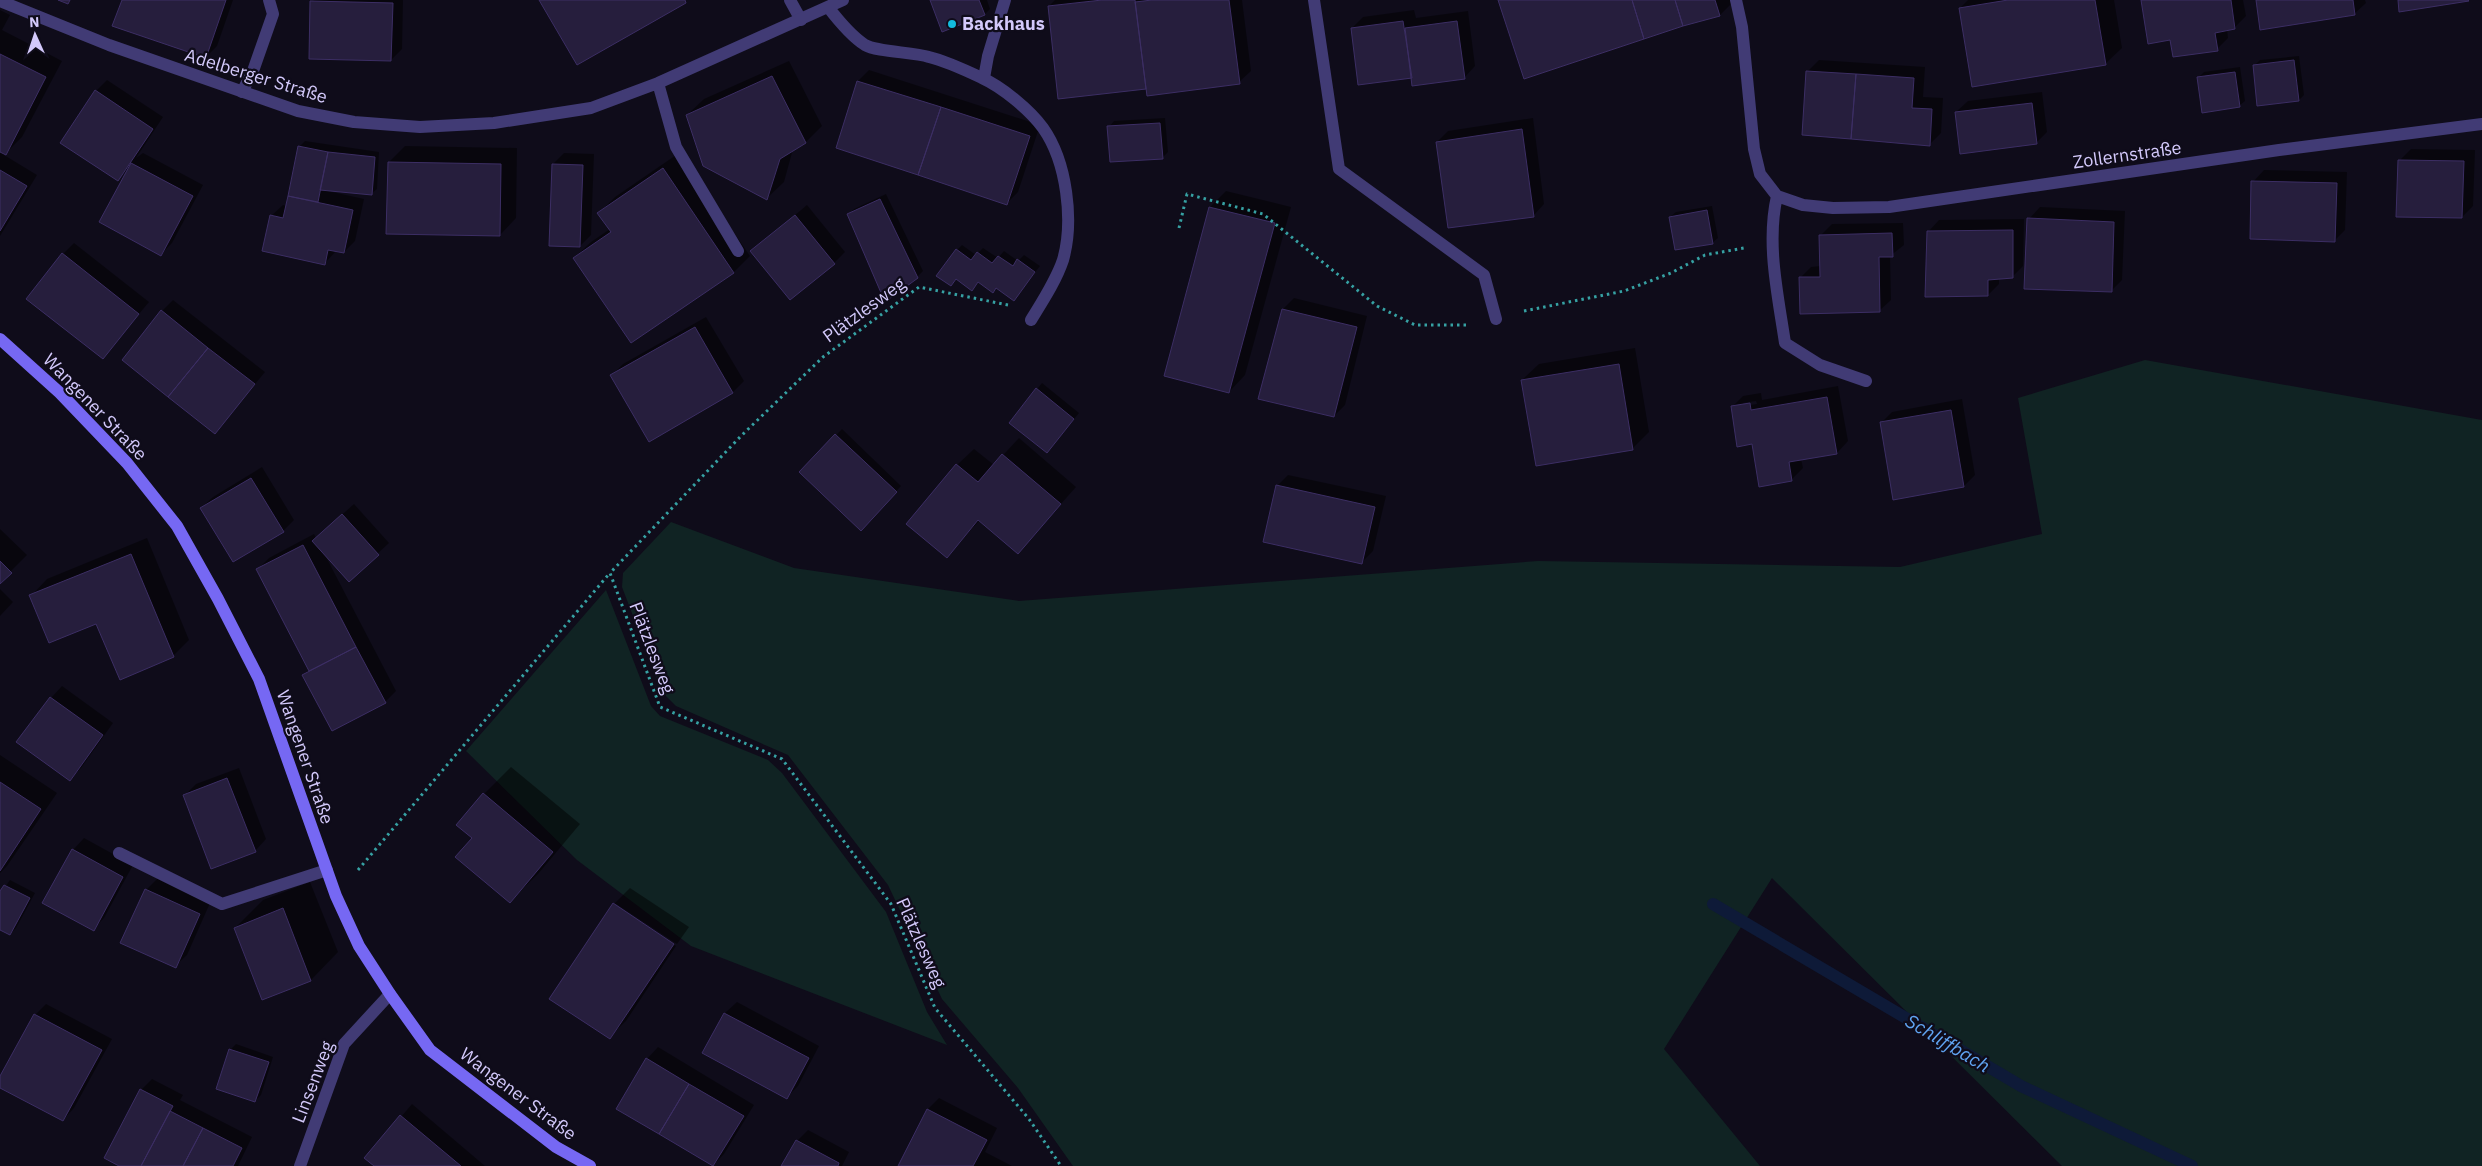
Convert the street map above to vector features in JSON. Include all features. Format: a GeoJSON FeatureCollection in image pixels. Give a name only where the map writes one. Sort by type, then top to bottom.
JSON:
{"type":"FeatureCollection","features":[{"type":"Feature","properties":{"kind":"main road","name":"Wangener Straße"},"geometry":{"type":"LineString","coordinates":[[0,339],[60,393],[120,456],[177,526],[218,599],[259,679],[336,896],[359,946],[390,994],[430,1050],[549,1142],[590,1166]]}},
{"type":"Feature","properties":{"kind":"street"},"geometry":{"type":"LineString","coordinates":[[242,92],[252,71],[273,14],[269,0]]}},
{"type":"Feature","properties":{"kind":"street"},"geometry":{"type":"LineString","coordinates":[[790,0],[801,20]]}},
{"type":"Feature","properties":{"kind":"street","name":"Adelberger Straße"},"geometry":{"type":"LineString","coordinates":[[0,1],[109,45],[298,112],[354,122],[420,127],[494,124],[591,108],[658,84],[843,0]]}},
{"type":"Feature","properties":{"kind":"street"},"geometry":{"type":"LineString","coordinates":[[984,78],[988,56],[1005,0]]}},
{"type":"Feature","properties":{"kind":"street"},"geometry":{"type":"LineString","coordinates":[[1314,0],[1339,169],[1484,275],[1496,319]]}},
{"type":"Feature","properties":{"kind":"street"},"geometry":{"type":"LineString","coordinates":[[1736,0],[1742,27],[1754,149],[1760,174],[1777,196],[1772,217],[1772,242],[1785,343],[1820,365],[1866,381]]}},
{"type":"Feature","properties":{"kind":"street"},"geometry":{"type":"LineString","coordinates":[[828,7],[840,22],[866,45],[930,57],[984,78],[1013,98],[1043,128],[1060,165],[1067,190],[1068,230],[1063,260],[1048,292],[1031,320]]}},
{"type":"Feature","properties":{"kind":"street"},"geometry":{"type":"LineString","coordinates":[[658,84],[676,147],[738,252]]}},
{"type":"Feature","properties":{"kind":"street","name":"Zollernstraße"},"geometry":{"type":"LineString","coordinates":[[1777,196],[1803,205],[1834,208],[1889,207],[2259,153],[2482,124]]}},
{"type":"Feature","properties":{"kind":"street"},"geometry":{"type":"LineString","coordinates":[[119,853],[222,904],[327,870]]}},
{"type":"Feature","properties":{"kind":"street","name":"Linsenweg"},"geometry":{"type":"LineString","coordinates":[[300,1166],[344,1044],[390,994]]}},
{"type":"Feature","properties":{"kind":"path","name":"Plätzlesweg"},"geometry":{"type":"LineString","coordinates":[[1031,320],[1014,306],[919,287],[823,357],[741,436],[610,573],[660,706],[782,759],[890,904],[935,1008],[1029,1119],[1061,1166]]}},
{"type":"Feature","properties":{"kind":"path"},"geometry":{"type":"LineString","coordinates":[[336,896],[610,573]]}},
{"type":"Feature","properties":{"kind":"green space"},"geometry":{"type":"Polygon","coordinates":[[[2145,360],[2482,420],[2482,1166],[2062,1166],[1772,878],[1664,1049],[1760,1166],[1073,1166],[1018,1088],[942,999],[888,885],[788,755],[676,706],[662,692],[622,587],[623,573],[671,522],[794,568],[1019,601],[1538,561],[1900,567],[2042,534],[2018,398],[2145,360]]]}},
{"type":"Feature","properties":{"kind":"green space"},"geometry":{"type":"Polygon","coordinates":[[[606,590],[651,706],[660,716],[768,760],[782,773],[886,912],[927,1012],[947,1045],[691,946],[577,860],[466,751],[606,590]]]}},
{"type":"Feature","properties":{"kind":"building"},"geometry":{"type":"Polygon","coordinates":[[[58,0],[70,0],[68,4],[58,0]]]}},
{"type":"Feature","properties":{"kind":"building"},"geometry":{"type":"Polygon","coordinates":[[[122,0],[226,0],[206,58],[112,26],[122,0]]]}},
{"type":"Feature","properties":{"kind":"building"},"geometry":{"type":"Polygon","coordinates":[[[539,0],[685,0],[686,3],[577,65],[539,0]]]}},
{"type":"Feature","properties":{"kind":"building","name":"Backhaus"},"geometry":{"type":"Polygon","coordinates":[[[930,0],[979,0],[985,15],[942,32],[930,0]]]}},
{"type":"Feature","properties":{"kind":"building"},"geometry":{"type":"Polygon","coordinates":[[[1102,0],[1135,0],[1146,89],[1058,99],[1048,6],[1102,0]]]}},
{"type":"Feature","properties":{"kind":"building"},"geometry":{"type":"Polygon","coordinates":[[[1152,0],[1229,0],[1240,84],[1147,96],[1135,2],[1152,0]]]}},
{"type":"Feature","properties":{"kind":"building"},"geometry":{"type":"Polygon","coordinates":[[[1498,0],[1632,0],[1644,39],[1524,79],[1498,0]]]}},
{"type":"Feature","properties":{"kind":"building"},"geometry":{"type":"Polygon","coordinates":[[[1632,0],[1675,0],[1683,26],[1644,39],[1632,0]]]}},
{"type":"Feature","properties":{"kind":"building"},"geometry":{"type":"Polygon","coordinates":[[[1675,0],[1715,0],[1720,16],[1683,26],[1675,0]]]}},
{"type":"Feature","properties":{"kind":"building"},"geometry":{"type":"Polygon","coordinates":[[[2008,0],[2095,0],[2106,65],[1972,87],[1959,8],[2008,0]]]}},
{"type":"Feature","properties":{"kind":"building"},"geometry":{"type":"Polygon","coordinates":[[[2141,0],[2231,0],[2235,29],[2215,33],[2218,51],[2173,57],[2170,40],[2148,44],[2141,0]]]}},
{"type":"Feature","properties":{"kind":"building"},"geometry":{"type":"Polygon","coordinates":[[[2256,0],[2353,0],[2355,15],[2260,30],[2256,0]]]}},
{"type":"Feature","properties":{"kind":"building"},"geometry":{"type":"Polygon","coordinates":[[[2398,0],[2468,0],[2469,1],[2399,12],[2398,0]]]}},
{"type":"Feature","properties":{"kind":"building"},"geometry":{"type":"Polygon","coordinates":[[[310,1],[393,3],[391,61],[309,59],[310,1]]]}},
{"type":"Feature","properties":{"kind":"building"},"geometry":{"type":"Polygon","coordinates":[[[1403,21],[1412,78],[1358,85],[1351,28],[1403,21]]]}},
{"type":"Feature","properties":{"kind":"building"},"geometry":{"type":"Polygon","coordinates":[[[1457,21],[1465,79],[1412,86],[1405,28],[1457,21]]]}},
{"type":"Feature","properties":{"kind":"building"},"geometry":{"type":"Polygon","coordinates":[[[0,54],[46,77],[6,155],[0,152],[0,54]]]}},
{"type":"Feature","properties":{"kind":"building"},"geometry":{"type":"Polygon","coordinates":[[[2294,60],[2299,101],[2257,106],[2253,65],[2294,60]]]}},
{"type":"Feature","properties":{"kind":"building"},"geometry":{"type":"Polygon","coordinates":[[[1806,71],[1856,74],[1851,139],[1802,135],[1806,71]]]}},
{"type":"Feature","properties":{"kind":"building"},"geometry":{"type":"Polygon","coordinates":[[[2235,72],[2240,107],[2202,113],[2197,77],[2235,72]]]}},
{"type":"Feature","properties":{"kind":"building"},"geometry":{"type":"Polygon","coordinates":[[[1856,74],[1914,78],[1912,108],[1932,109],[1930,146],[1851,139],[1856,74]]]}},
{"type":"Feature","properties":{"kind":"building"},"geometry":{"type":"Polygon","coordinates":[[[772,76],[806,143],[780,159],[767,200],[703,166],[686,115],[772,76]]]}},
{"type":"Feature","properties":{"kind":"building"},"geometry":{"type":"Polygon","coordinates":[[[857,81],[941,107],[918,175],[836,148],[857,81]]]}},
{"type":"Feature","properties":{"kind":"building"},"geometry":{"type":"Polygon","coordinates":[[[95,90],[153,129],[118,181],[60,143],[95,90]]]}},
{"type":"Feature","properties":{"kind":"building"},"geometry":{"type":"Polygon","coordinates":[[[2032,103],[2037,144],[1960,154],[1955,112],[2032,103]]]}},
{"type":"Feature","properties":{"kind":"building"},"geometry":{"type":"Polygon","coordinates":[[[941,107],[1030,136],[1007,205],[918,175],[941,107]]]}},
{"type":"Feature","properties":{"kind":"building"},"geometry":{"type":"Polygon","coordinates":[[[1160,123],[1163,159],[1110,162],[1107,126],[1160,123]]]}},
{"type":"Feature","properties":{"kind":"building"},"geometry":{"type":"Polygon","coordinates":[[[1522,129],[1534,217],[1448,228],[1436,142],[1522,129]]]}},
{"type":"Feature","properties":{"kind":"building"},"geometry":{"type":"Polygon","coordinates":[[[298,146],[328,152],[318,202],[288,196],[298,146]]]}},
{"type":"Feature","properties":{"kind":"building"},"geometry":{"type":"Polygon","coordinates":[[[328,152],[375,157],[372,195],[320,190],[328,152]]]}},
{"type":"Feature","properties":{"kind":"building"},"geometry":{"type":"Polygon","coordinates":[[[2398,160],[2464,161],[2462,218],[2396,217],[2398,160]]]}},
{"type":"Feature","properties":{"kind":"building"},"geometry":{"type":"Polygon","coordinates":[[[388,162],[501,164],[500,236],[386,234],[388,162]]]}},
{"type":"Feature","properties":{"kind":"building"},"geometry":{"type":"Polygon","coordinates":[[[131,163],[193,196],[161,256],[99,222],[131,163]]]}},
{"type":"Feature","properties":{"kind":"building"},"geometry":{"type":"Polygon","coordinates":[[[552,164],[583,165],[580,247],[549,246],[552,164]]]}},
{"type":"Feature","properties":{"kind":"building"},"geometry":{"type":"Polygon","coordinates":[[[663,168],[734,273],[631,343],[573,258],[611,232],[597,213],[663,168]]]}},
{"type":"Feature","properties":{"kind":"building"},"geometry":{"type":"Polygon","coordinates":[[[0,170],[27,186],[0,231],[0,170]]]}},
{"type":"Feature","properties":{"kind":"building"},"geometry":{"type":"Polygon","coordinates":[[[2251,181],[2337,183],[2335,242],[2250,239],[2251,181]]]}},
{"type":"Feature","properties":{"kind":"building"},"geometry":{"type":"Polygon","coordinates":[[[288,196],[353,210],[344,253],[328,250],[325,265],[262,251],[270,215],[283,218],[288,196]]]}},
{"type":"Feature","properties":{"kind":"building"},"geometry":{"type":"Polygon","coordinates":[[[880,199],[918,278],[885,302],[847,214],[880,199]]]}},
{"type":"Feature","properties":{"kind":"building"},"geometry":{"type":"Polygon","coordinates":[[[1209,207],[1275,223],[1229,393],[1164,376],[1209,207]]]}},
{"type":"Feature","properties":{"kind":"building"},"geometry":{"type":"Polygon","coordinates":[[[1707,210],[1713,244],[1675,250],[1669,217],[1707,210]]]}},
{"type":"Feature","properties":{"kind":"building"},"geometry":{"type":"Polygon","coordinates":[[[795,215],[835,264],[790,300],[750,251],[795,215]]]}},
{"type":"Feature","properties":{"kind":"building"},"geometry":{"type":"Polygon","coordinates":[[[2027,218],[2114,222],[2112,292],[2024,289],[2027,218]]]}},
{"type":"Feature","properties":{"kind":"building"},"geometry":{"type":"Polygon","coordinates":[[[2013,230],[2013,278],[1988,280],[1988,296],[1925,297],[1927,231],[2013,230]]]}},
{"type":"Feature","properties":{"kind":"building"},"geometry":{"type":"Polygon","coordinates":[[[1892,233],[1893,257],[1879,257],[1880,312],[1800,314],[1799,277],[1820,277],[1819,235],[1892,233]]]}},
{"type":"Feature","properties":{"kind":"building"},"geometry":{"type":"Polygon","coordinates":[[[956,249],[971,260],[977,252],[992,263],[998,256],[1013,266],[1017,259],[1035,272],[1014,301],[996,288],[993,293],[978,282],[972,291],[956,279],[951,286],[936,276],[956,249]]]}},
{"type":"Feature","properties":{"kind":"building"},"geometry":{"type":"Polygon","coordinates":[[[62,253],[139,314],[103,359],[26,299],[62,253]]]}},
{"type":"Feature","properties":{"kind":"building"},"geometry":{"type":"Polygon","coordinates":[[[1282,309],[1357,327],[1334,417],[1258,399],[1282,309]]]}},
{"type":"Feature","properties":{"kind":"building"},"geometry":{"type":"Polygon","coordinates":[[[161,310],[208,348],[168,397],[122,360],[161,310]]]}},
{"type":"Feature","properties":{"kind":"building"},"geometry":{"type":"Polygon","coordinates":[[[695,327],[733,393],[649,442],[610,375],[695,327]]]}},
{"type":"Feature","properties":{"kind":"building"},"geometry":{"type":"Polygon","coordinates":[[[208,348],[255,384],[215,434],[168,397],[208,348]]]}},
{"type":"Feature","properties":{"kind":"building"},"geometry":{"type":"Polygon","coordinates":[[[1619,364],[1633,450],[1536,466],[1521,380],[1619,364]]]}},
{"type":"Feature","properties":{"kind":"building"},"geometry":{"type":"Polygon","coordinates":[[[1036,388],[1074,419],[1047,453],[1009,423],[1036,388]]]}},
{"type":"Feature","properties":{"kind":"building"},"geometry":{"type":"Polygon","coordinates":[[[1827,397],[1837,454],[1789,462],[1792,481],[1759,487],[1752,444],[1737,447],[1731,406],[1750,403],[1751,410],[1827,397]]]}},
{"type":"Feature","properties":{"kind":"building"},"geometry":{"type":"Polygon","coordinates":[[[1951,410],[1964,487],[1893,500],[1880,422],[1951,410]]]}},
{"type":"Feature","properties":{"kind":"building"},"geometry":{"type":"Polygon","coordinates":[[[835,434],[897,492],[861,531],[799,472],[835,434]]]}},
{"type":"Feature","properties":{"kind":"building"},"geometry":{"type":"Polygon","coordinates":[[[1002,454],[1061,504],[1018,554],[978,520],[947,558],[906,524],[956,464],[978,482],[1002,454]]]}},
{"type":"Feature","properties":{"kind":"building"},"geometry":{"type":"Polygon","coordinates":[[[251,478],[284,532],[233,562],[200,508],[251,478]]]}},
{"type":"Feature","properties":{"kind":"building"},"geometry":{"type":"Polygon","coordinates":[[[1276,485],[1375,507],[1362,564],[1263,542],[1276,485]]]}},
{"type":"Feature","properties":{"kind":"building"},"geometry":{"type":"Polygon","coordinates":[[[342,514],[379,555],[349,582],[312,541],[342,514]]]}},
{"type":"Feature","properties":{"kind":"building"},"geometry":{"type":"Polygon","coordinates":[[[303,545],[356,647],[309,671],[256,569],[303,545]]]}},
{"type":"Feature","properties":{"kind":"building"},"geometry":{"type":"Polygon","coordinates":[[[131,554],[174,657],[120,680],[96,624],[49,643],[29,595],[131,554]]]}},
{"type":"Feature","properties":{"kind":"building"},"geometry":{"type":"Polygon","coordinates":[[[0,561],[12,573],[0,584],[0,561]]]}},
{"type":"Feature","properties":{"kind":"building"},"geometry":{"type":"Polygon","coordinates":[[[356,647],[386,703],[332,731],[302,675],[356,647]]]}},
{"type":"Feature","properties":{"kind":"building"},"geometry":{"type":"Polygon","coordinates":[[[50,697],[103,735],[70,781],[16,742],[50,697]]]}},
{"type":"Feature","properties":{"kind":"building"},"geometry":{"type":"Polygon","coordinates":[[[227,778],[256,852],[211,869],[183,795],[227,778]]]}},
{"type":"Feature","properties":{"kind":"building"},"geometry":{"type":"Polygon","coordinates":[[[0,782],[41,809],[0,871],[0,782]]]}},
{"type":"Feature","properties":{"kind":"building"},"geometry":{"type":"Polygon","coordinates":[[[483,793],[553,852],[510,903],[455,857],[472,838],[456,825],[483,793]]]}},
{"type":"Feature","properties":{"kind":"building"},"geometry":{"type":"Polygon","coordinates":[[[72,849],[123,877],[94,931],[42,903],[72,849]]]}},
{"type":"Feature","properties":{"kind":"building"},"geometry":{"type":"Polygon","coordinates":[[[4,885],[30,898],[10,935],[0,930],[0,891],[4,885]]]}},
{"type":"Feature","properties":{"kind":"building"},"geometry":{"type":"Polygon","coordinates":[[[145,889],[200,914],[176,968],[120,943],[145,889]]]}},
{"type":"Feature","properties":{"kind":"building"},"geometry":{"type":"Polygon","coordinates":[[[613,903],[674,944],[610,1039],[549,999],[613,903]]]}},
{"type":"Feature","properties":{"kind":"building"},"geometry":{"type":"Polygon","coordinates":[[[283,908],[311,981],[262,1000],[234,928],[283,908]]]}},
{"type":"Feature","properties":{"kind":"building"},"geometry":{"type":"Polygon","coordinates":[[[724,1013],[809,1058],[787,1099],[702,1053],[724,1013]]]}},
{"type":"Feature","properties":{"kind":"building"},"geometry":{"type":"Polygon","coordinates":[[[34,1014],[102,1050],[63,1121],[0,1088],[0,1076],[34,1014]]]}},
{"type":"Feature","properties":{"kind":"building"},"geometry":{"type":"Polygon","coordinates":[[[229,1049],[269,1062],[255,1102],[216,1089],[229,1049]]]}},
{"type":"Feature","properties":{"kind":"building"},"geometry":{"type":"Polygon","coordinates":[[[646,1058],[689,1084],[659,1134],[616,1109],[646,1058]]]}},
{"type":"Feature","properties":{"kind":"building"},"geometry":{"type":"Polygon","coordinates":[[[689,1084],[744,1116],[713,1166],[659,1134],[689,1084]]]}},
{"type":"Feature","properties":{"kind":"building"},"geometry":{"type":"Polygon","coordinates":[[[140,1089],[173,1106],[141,1166],[119,1166],[104,1158],[140,1089]]]}},
{"type":"Feature","properties":{"kind":"building"},"geometry":{"type":"Polygon","coordinates":[[[927,1109],[987,1140],[973,1166],[898,1166],[927,1109]]]}},
{"type":"Feature","properties":{"kind":"building"},"geometry":{"type":"Polygon","coordinates":[[[170,1111],[203,1128],[183,1166],[141,1166],[170,1111]]]}},
{"type":"Feature","properties":{"kind":"building"},"geometry":{"type":"Polygon","coordinates":[[[400,1115],[461,1166],[374,1166],[364,1158],[400,1115]]]}},
{"type":"Feature","properties":{"kind":"building"},"geometry":{"type":"Polygon","coordinates":[[[203,1128],[242,1148],[233,1166],[183,1166],[203,1128]]]}},
{"type":"Feature","properties":{"kind":"building"},"geometry":{"type":"Polygon","coordinates":[[[796,1140],[839,1163],[838,1166],[781,1166],[796,1140]]]}},
{"type":"Feature","properties":{"kind":"waterway","name":"Schliffbach"},"geometry":{"type":"LineString","coordinates":[[1713,904],[2021,1086],[2192,1166]]}},
{"type":"Feature","properties":{"kind":"place","name":"Backhaus"},"geometry":{"type":"Point","coordinates":[952,24]}}]}
